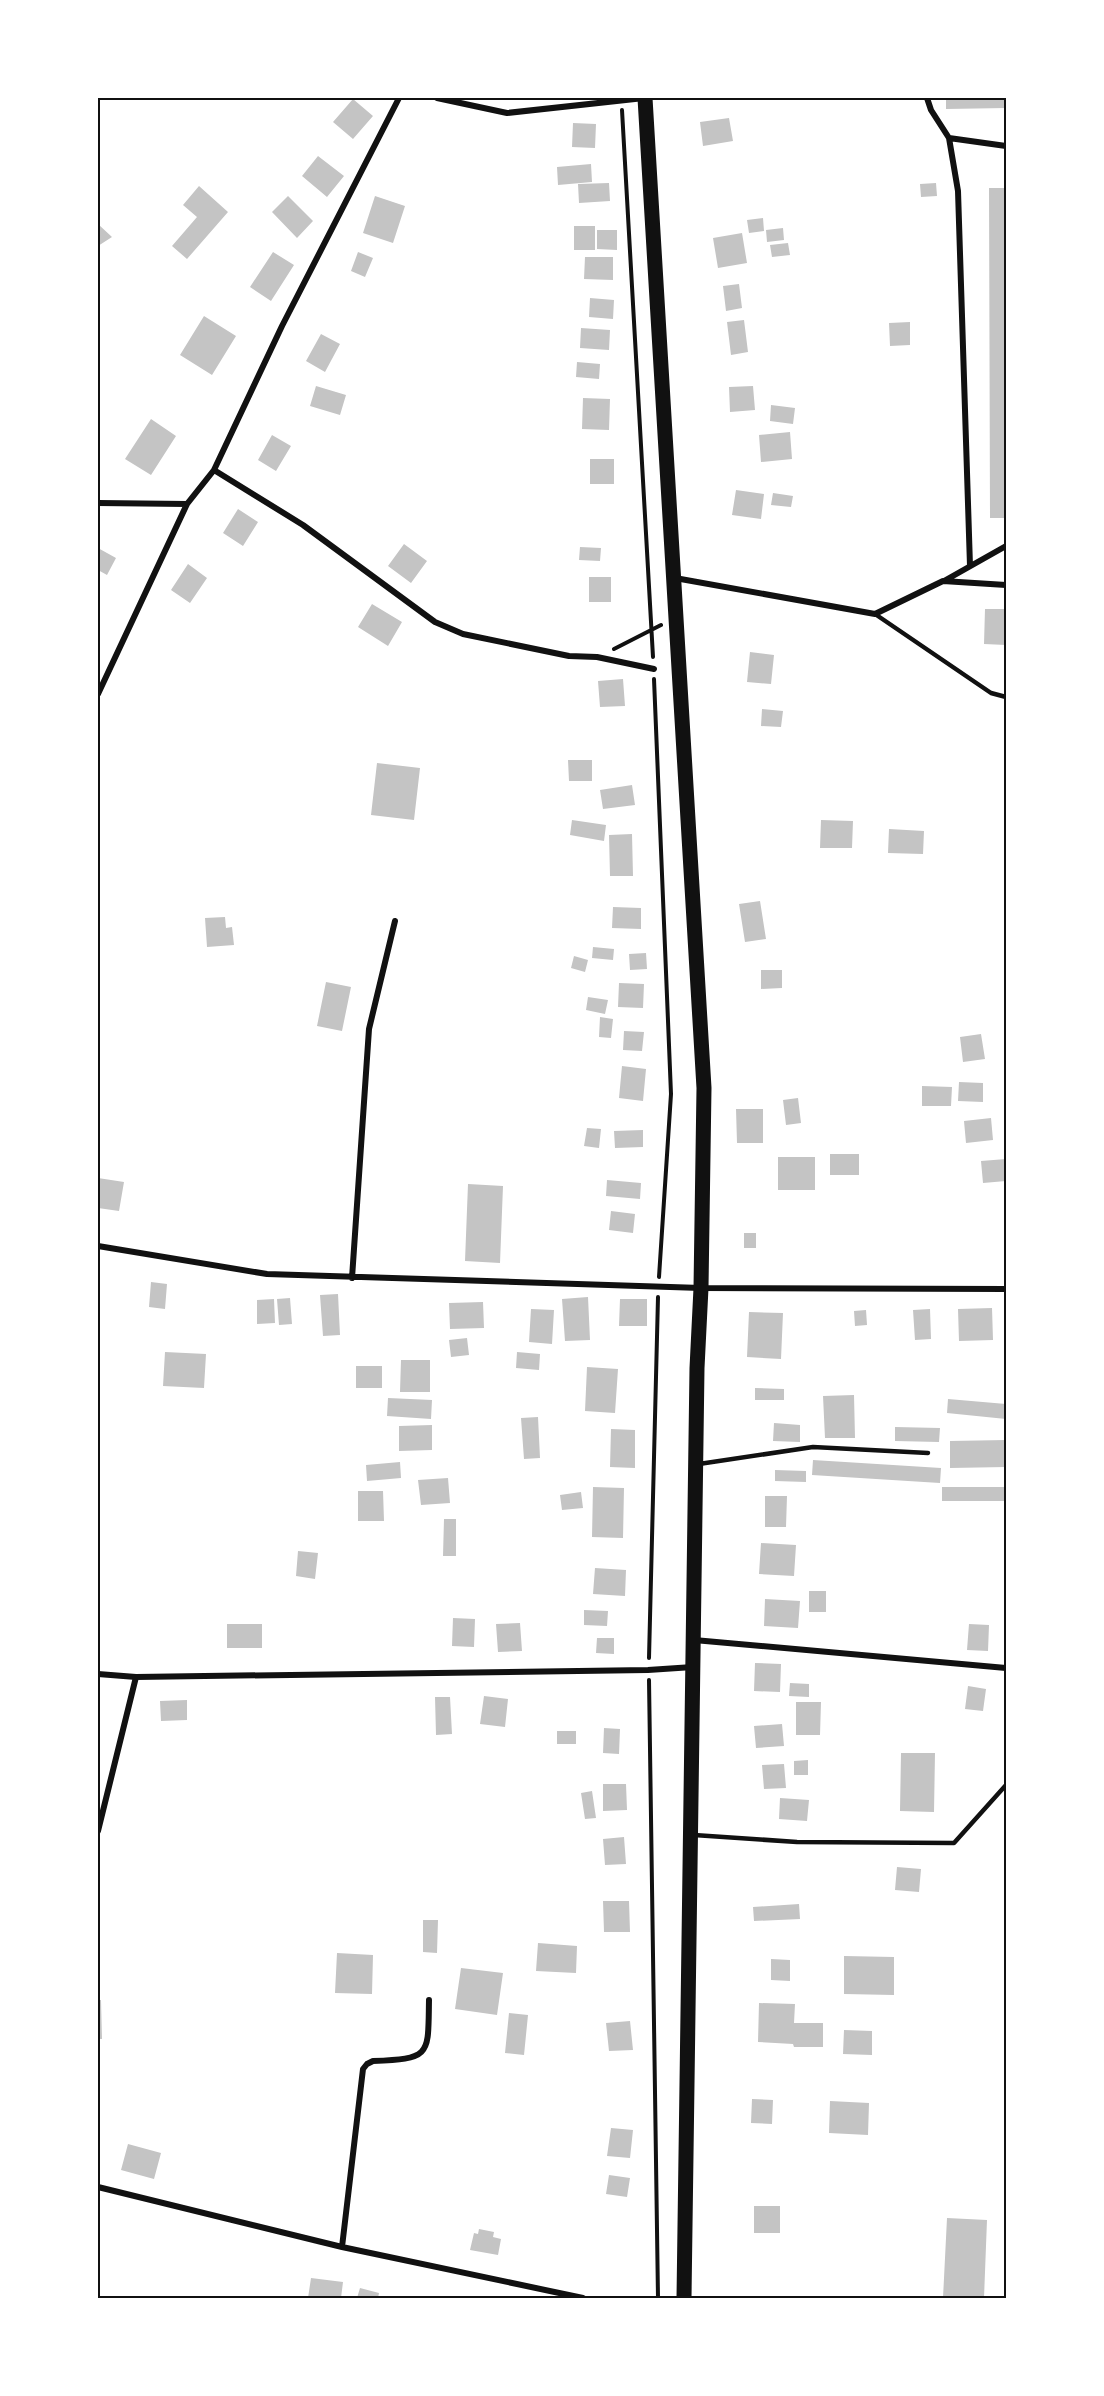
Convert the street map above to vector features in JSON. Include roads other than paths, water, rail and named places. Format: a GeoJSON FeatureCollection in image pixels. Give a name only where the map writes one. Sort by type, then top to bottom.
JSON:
{"type":"FeatureCollection","features":[{"type":"Feature","properties":{"kind":"main road"},"geometry":{"type":"LineString","coordinates":[[645,98],[704,1088],[684,2298]]}},
{"type":"Feature","properties":{"kind":"street"},"geometry":{"type":"LineString","coordinates":[[98,694],[187,504],[214,470],[282,326],[399,98]]}},
{"type":"Feature","properties":{"kind":"street"},"geometry":{"type":"LineString","coordinates":[[437,98],[507,113],[645,98]]}},
{"type":"Feature","properties":{"kind":"street"},"geometry":{"type":"LineString","coordinates":[[927,98],[931,110],[949,138],[958,191],[970,566]]}},
{"type":"Feature","properties":{"kind":"street"},"geometry":{"type":"LineString","coordinates":[[949,138],[1006,146]]}},
{"type":"Feature","properties":{"kind":"street"},"geometry":{"type":"LineString","coordinates":[[214,470],[303,525],[435,622],[463,634],[569,656],[597,657],[654,669]]}},
{"type":"Feature","properties":{"kind":"street"},"geometry":{"type":"LineString","coordinates":[[98,503],[187,504]]}},
{"type":"Feature","properties":{"kind":"street"},"geometry":{"type":"LineString","coordinates":[[675,578],[875,614],[944,581],[1006,546]]}},
{"type":"Feature","properties":{"kind":"street"},"geometry":{"type":"LineString","coordinates":[[944,581],[1006,585]]}},
{"type":"Feature","properties":{"kind":"street"},"geometry":{"type":"LineString","coordinates":[[352,1278],[369,1029],[395,921]]}},
{"type":"Feature","properties":{"kind":"street"},"geometry":{"type":"LineString","coordinates":[[98,1246],[267,1274],[701,1288],[1006,1289]]}},
{"type":"Feature","properties":{"kind":"street"},"geometry":{"type":"LineString","coordinates":[[694,1640],[1006,1668]]}},
{"type":"Feature","properties":{"kind":"street"},"geometry":{"type":"LineString","coordinates":[[98,1674],[136,1677],[648,1670],[694,1667]]}},
{"type":"Feature","properties":{"kind":"street"},"geometry":{"type":"LineString","coordinates":[[98,1831],[136,1677]]}},
{"type":"Feature","properties":{"kind":"street"},"geometry":{"type":"LineString","coordinates":[[342,2247],[363,2069],[373,2061],[414,2056],[425,2050],[428,2039],[429,2000]]}},
{"type":"Feature","properties":{"kind":"street"},"geometry":{"type":"LineString","coordinates":[[98,2187],[342,2247],[583,2298]]}},
{"type":"Feature","properties":{"kind":"lane"},"geometry":{"type":"LineString","coordinates":[[875,614],[991,693],[1006,697]]}},
{"type":"Feature","properties":{"kind":"lane"},"geometry":{"type":"LineString","coordinates":[[696,1465],[813,1447],[928,1453]]}},
{"type":"Feature","properties":{"kind":"lane"},"geometry":{"type":"LineString","coordinates":[[691,1835],[797,1842],[954,1843],[1006,1785]]}}]}
